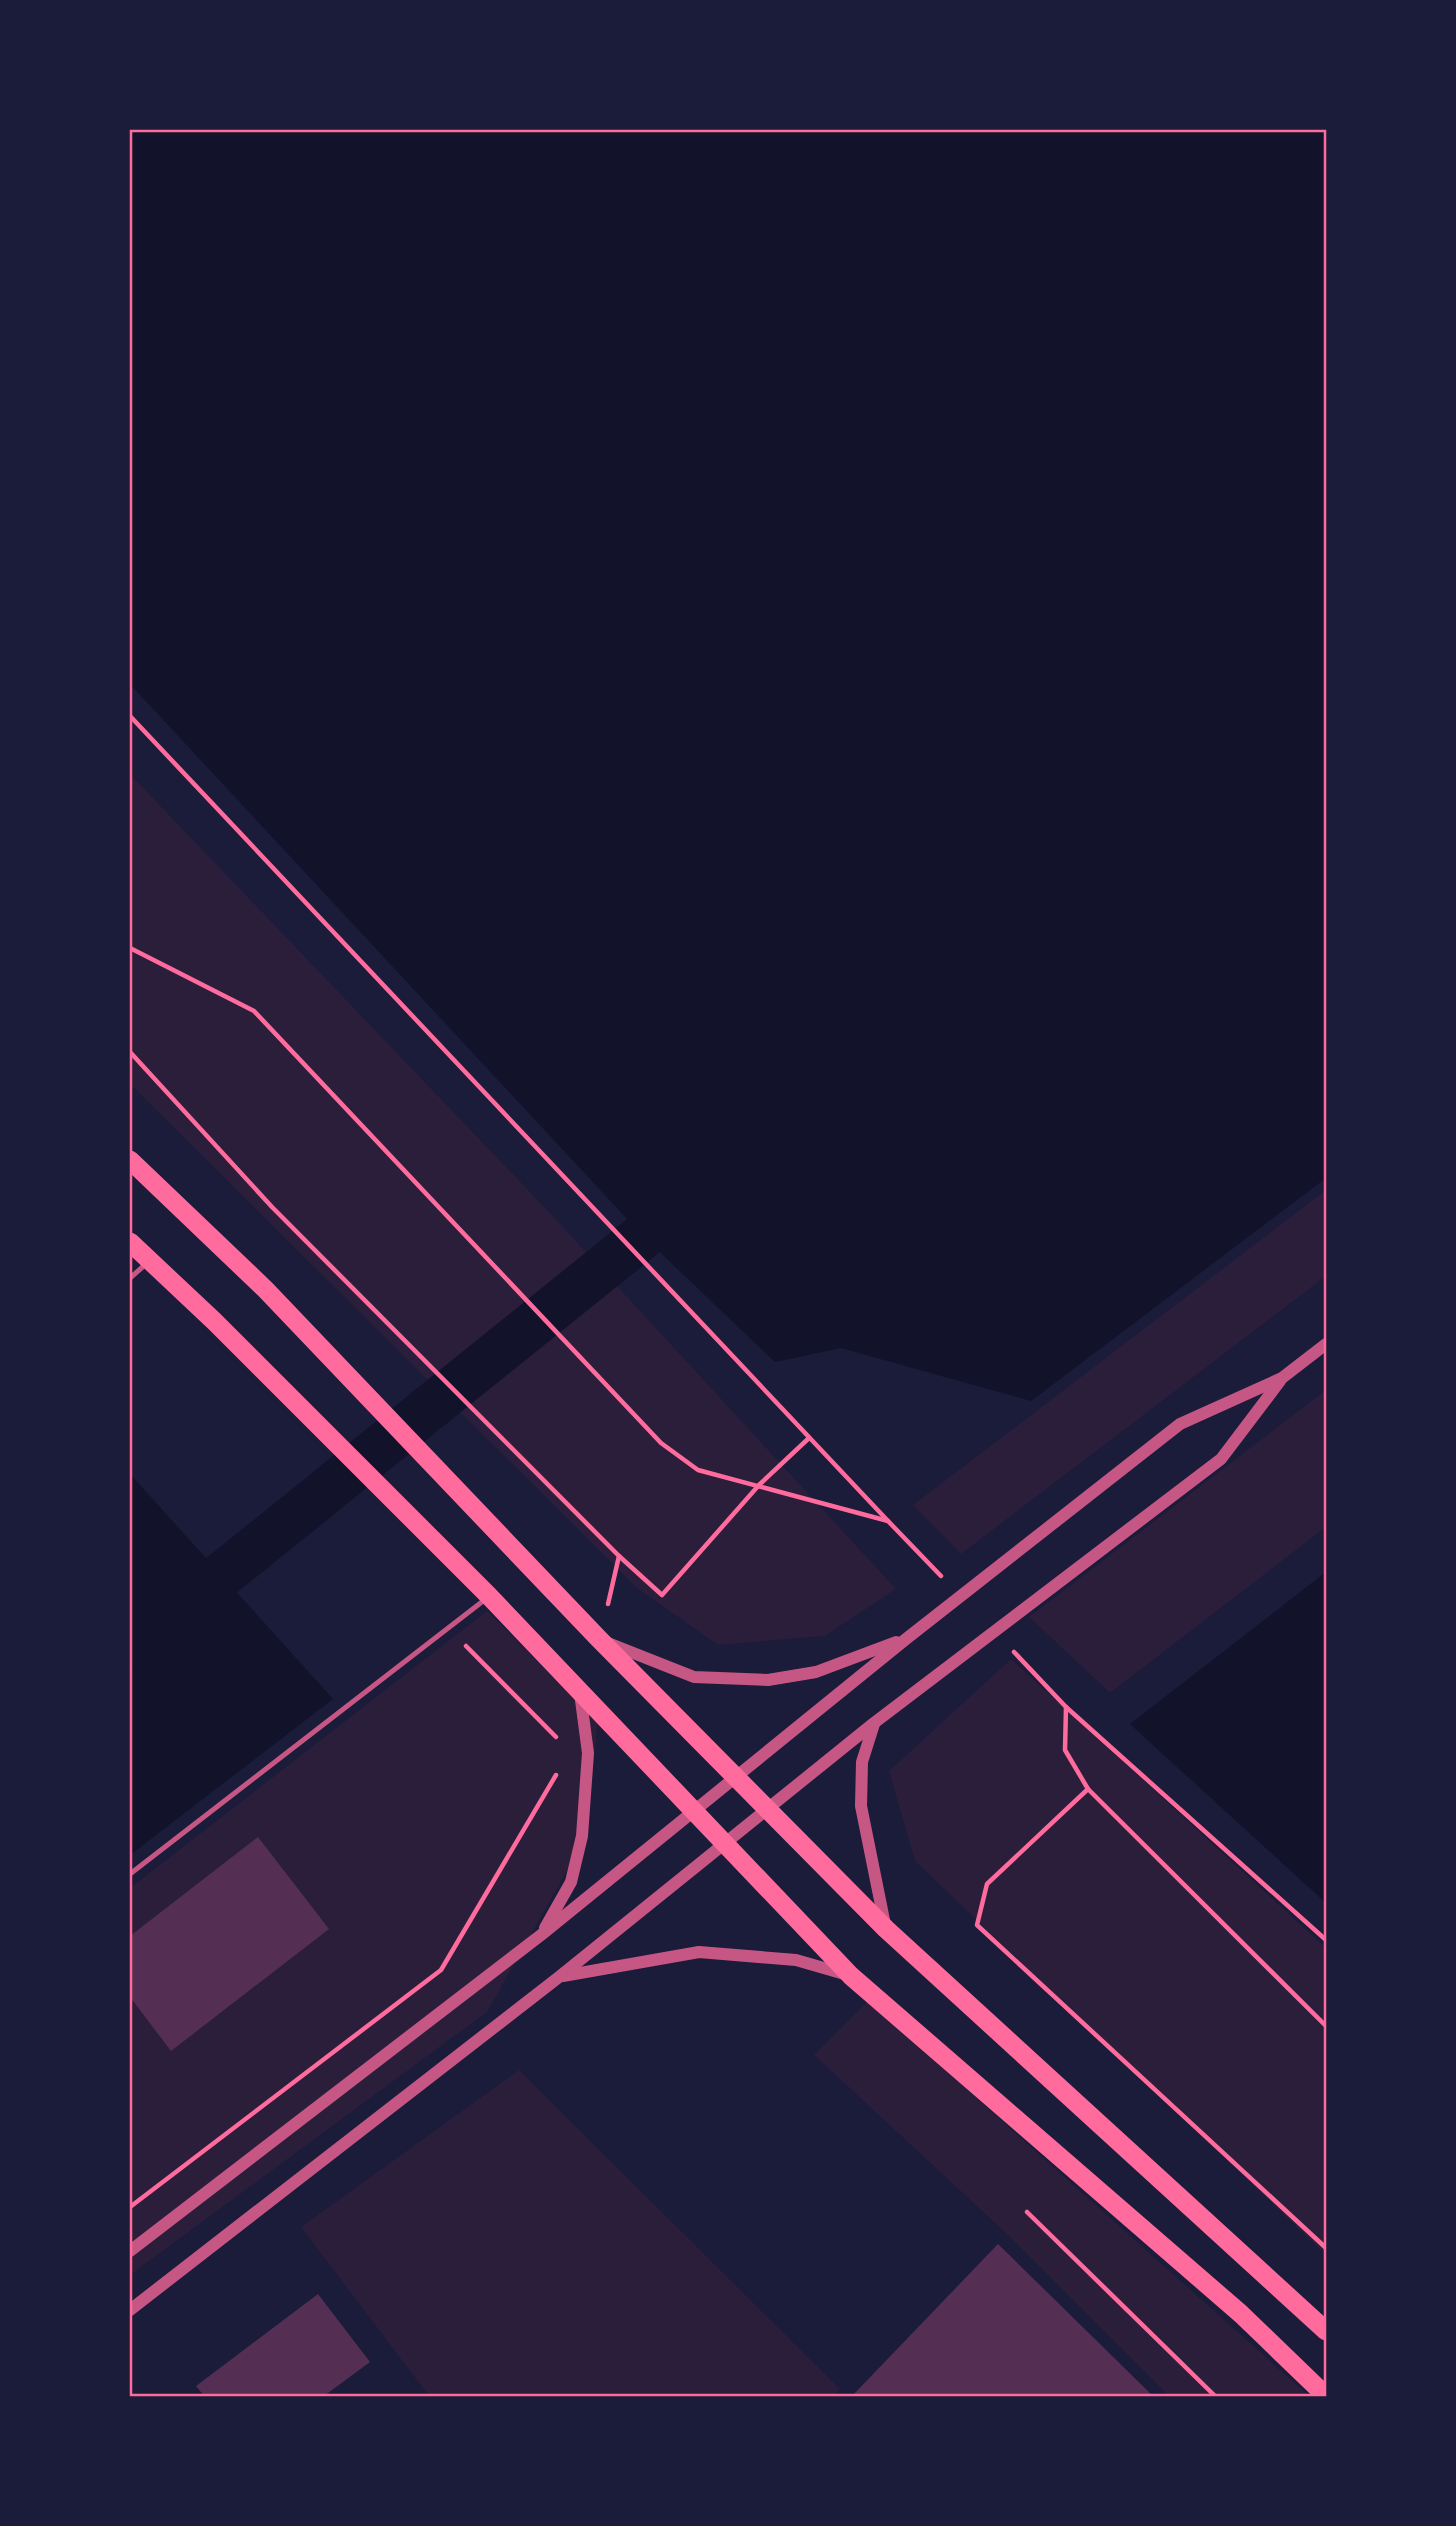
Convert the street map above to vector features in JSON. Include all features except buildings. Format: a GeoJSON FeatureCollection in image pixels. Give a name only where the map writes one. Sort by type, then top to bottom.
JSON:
{"type":"FeatureCollection","features":[{"type":"Feature","properties":{"kind":"highway"},"geometry":{"type":"LineString","coordinates":[[130,1160],[265,1289],[599,1639],[886,1929],[1326,2331]]}},
{"type":"Feature","properties":{"kind":"highway"},"geometry":{"type":"LineString","coordinates":[[130,1242],[214,1321],[489,1597],[851,1976],[1241,2314],[1326,2396]]}},
{"type":"Feature","properties":{"kind":"street"},"geometry":{"type":"LineString","coordinates":[[130,2251],[541,1935],[906,1639],[1180,1424],[1282,1378],[1326,1344]]}},
{"type":"Feature","properties":{"kind":"street"},"geometry":{"type":"LineString","coordinates":[[130,2310],[559,1977],[874,1723],[1221,1459],[1282,1378]]}},
{"type":"Feature","properties":{"kind":"street"},"geometry":{"type":"LineString","coordinates":[[599,1639],[694,1677],[768,1680],[816,1672],[906,1639]]}},
{"type":"Feature","properties":{"kind":"street"},"geometry":{"type":"LineString","coordinates":[[541,1935],[571,1882],[582,1836],[588,1753],[580,1693]]}},
{"type":"Feature","properties":{"kind":"street"},"geometry":{"type":"LineString","coordinates":[[874,1723],[862,1762],[861,1806],[886,1929]]}},
{"type":"Feature","properties":{"kind":"street"},"geometry":{"type":"LineString","coordinates":[[559,1977],[699,1952],[796,1960],[851,1976]]}},
{"type":"Feature","properties":{"kind":"lane"},"geometry":{"type":"LineString","coordinates":[[130,1278],[149,1262]]}},
{"type":"Feature","properties":{"kind":"lane"},"geometry":{"type":"LineString","coordinates":[[130,1874],[489,1597]]}},
{"type":"Feature","properties":{"kind":"path"},"geometry":{"type":"LineString","coordinates":[[130,716],[960,1596]]}},
{"type":"Feature","properties":{"kind":"path"},"geometry":{"type":"LineString","coordinates":[[130,949],[254,1011],[661,1443],[698,1470],[888,1521]]}},
{"type":"Feature","properties":{"kind":"path"},"geometry":{"type":"LineString","coordinates":[[130,1052],[315,1251],[579,1517],[662,1595],[759,1485],[809,1437]]}},
{"type":"Feature","properties":{"kind":"path"},"geometry":{"type":"LineString","coordinates":[[599,1639],[619,1556]]}},
{"type":"Feature","properties":{"kind":"path"},"geometry":{"type":"LineString","coordinates":[[448,1628],[561,1742]]}},
{"type":"Feature","properties":{"kind":"path"},"geometry":{"type":"LineString","coordinates":[[994,1632],[1066,1707],[1326,1940]]}},
{"type":"Feature","properties":{"kind":"path"},"geometry":{"type":"LineString","coordinates":[[1066,1707],[1065,1750],[1088,1790],[1326,2026]]}},
{"type":"Feature","properties":{"kind":"path"},"geometry":{"type":"LineString","coordinates":[[130,2207],[441,1970],[557,1774]]}},
{"type":"Feature","properties":{"kind":"path"},"geometry":{"type":"LineString","coordinates":[[1088,1790],[987,1884],[977,1925],[1326,2248]]}},
{"type":"Feature","properties":{"kind":"path"},"geometry":{"type":"LineString","coordinates":[[1027,2212],[1215,2396]]}},
{"type":"Feature","properties":{"kind":"shaded area"},"geometry":{"type":"Polygon","coordinates":[[[130,130],[1326,130],[1326,1178],[1031,1401],[841,1348],[775,1362],[643,1236],[130,684],[130,130]]]}},
{"type":"Feature","properties":{"kind":"shaded area"},"geometry":{"type":"Polygon","coordinates":[[[130,774],[550,1213],[896,1589],[825,1636],[718,1645],[637,1588],[130,1084],[130,774]]]}},
{"type":"Feature","properties":{"kind":"shaded area"},"geometry":{"type":"Polygon","coordinates":[[[1326,1190],[1326,1276],[961,1554],[913,1505],[1326,1190]]]}},
{"type":"Feature","properties":{"kind":"shaded area"},"geometry":{"type":"Polygon","coordinates":[[[1326,1390],[1326,1527],[1110,1693],[1029,1617],[1326,1390]]]}},
{"type":"Feature","properties":{"kind":"shaded area"},"geometry":{"type":"Polygon","coordinates":[[[130,1474],[333,1699],[130,1855],[130,1474]]]}},
{"type":"Feature","properties":{"kind":"shaded area"},"geometry":{"type":"Polygon","coordinates":[[[1326,1572],[1326,1903],[1130,1724],[1326,1572]]]}},
{"type":"Feature","properties":{"kind":"shaded area"},"geometry":{"type":"Polygon","coordinates":[[[487,1611],[598,1722],[585,1839],[487,2012],[130,2275],[130,1888],[487,1611]]]}},
{"type":"Feature","properties":{"kind":"shaded area"},"geometry":{"type":"Polygon","coordinates":[[[1011,1659],[1326,1948],[1326,2255],[915,1861],[889,1771],[1011,1659]]]}},
{"type":"Feature","properties":{"kind":"shaded area"},"geometry":{"type":"Polygon","coordinates":[[[868,2001],[1309,2396],[1169,2396],[1008,2235],[814,2055],[868,2001]]]}},
{"type":"Feature","properties":{"kind":"shaded area"},"geometry":{"type":"Polygon","coordinates":[[[519,2070],[840,2389],[833,2396],[429,2396],[301,2227],[519,2070]]]}},
{"type":"Feature","properties":{"kind":"waterway"},"geometry":{"type":"LineString","coordinates":[[130,1649],[643,1236]]}}]}
